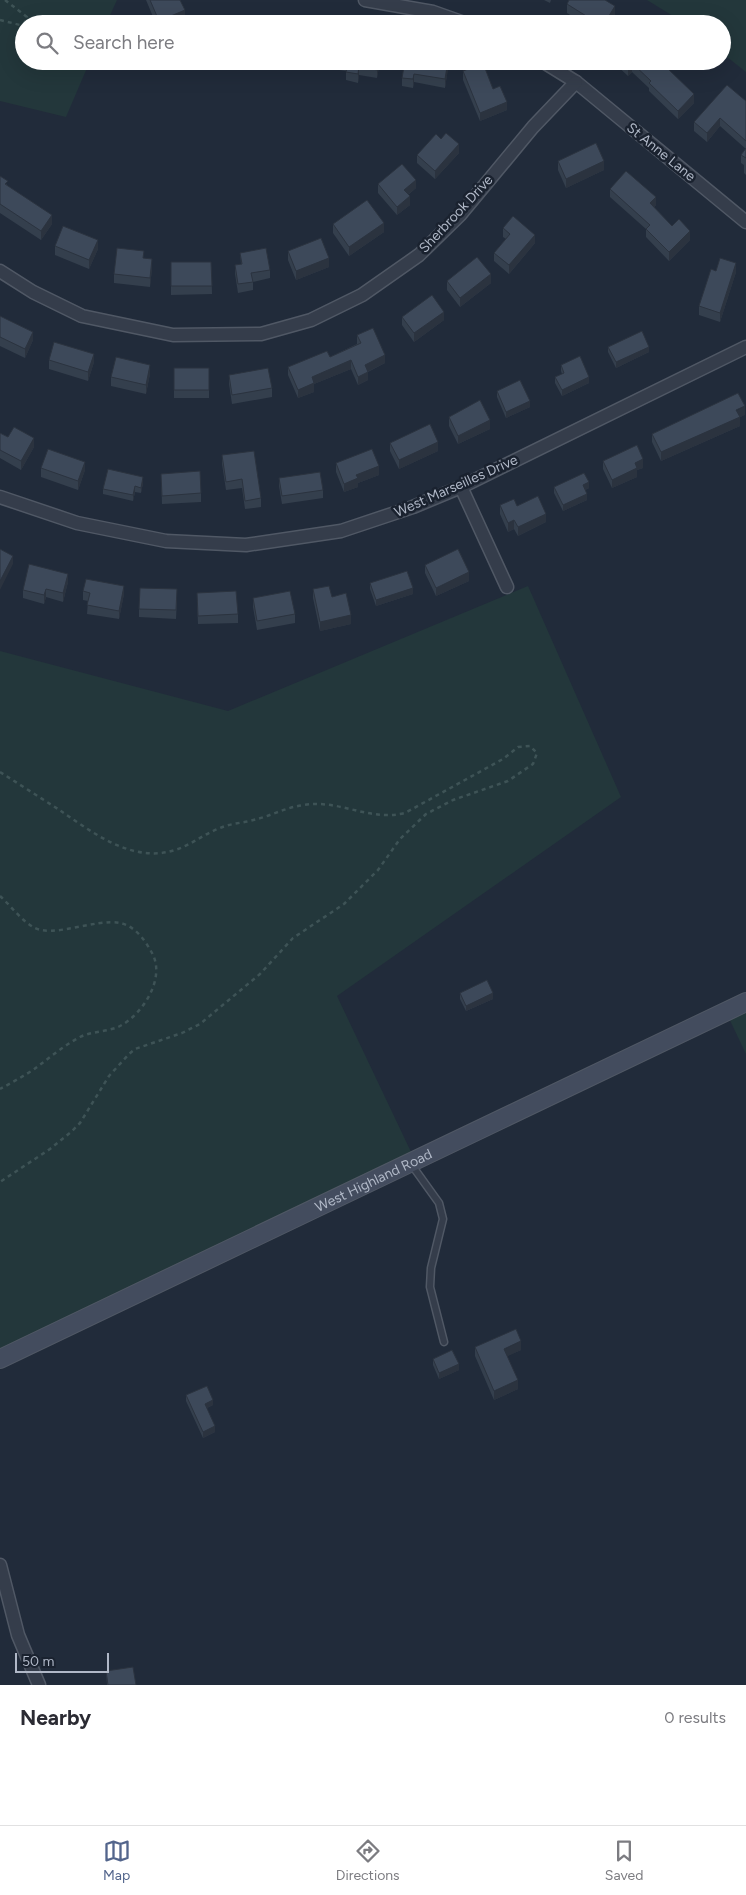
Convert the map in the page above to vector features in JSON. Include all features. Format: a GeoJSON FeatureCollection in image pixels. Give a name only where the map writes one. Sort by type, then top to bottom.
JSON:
{"type":"FeatureCollection","features":[{"type":"Feature","properties":{"kind":"main road","name":"West Highland Road"},"geometry":{"type":"LineString","coordinates":[[0,1360],[746,1002]]}},
{"type":"Feature","properties":{"kind":"street"},"geometry":{"type":"LineString","coordinates":[[365,0],[442,15]]}},
{"type":"Feature","properties":{"kind":"street","name":"St Anne Lane"},"geometry":{"type":"LineString","coordinates":[[557,70],[576,82],[746,222]]}},
{"type":"Feature","properties":{"kind":"street","name":"Sherbrook Drive"},"geometry":{"type":"LineString","coordinates":[[0,271],[33,292],[82,316],[173,335],[261,334],[311,320],[362,295],[419,255],[460,215],[533,127],[576,82]]}},
{"type":"Feature","properties":{"kind":"street","name":"West Marseilles Drive"},"geometry":{"type":"LineString","coordinates":[[0,497],[77,523],[166,540],[246,545],[341,531],[412,508],[461,487],[746,347]]}},
{"type":"Feature","properties":{"kind":"street"},"geometry":{"type":"LineString","coordinates":[[461,487],[507,587]]}},
{"type":"Feature","properties":{"kind":"street"},"geometry":{"type":"LineString","coordinates":[[0,1565],[18,1635],[39,1685]]}},
{"type":"Feature","properties":{"kind":"lane"},"geometry":{"type":"LineString","coordinates":[[410,1163],[439,1203],[443,1219],[431,1268],[430,1286],[444,1342]]}},
{"type":"Feature","properties":{"kind":"path"},"geometry":{"type":"LineString","coordinates":[[5,0],[24,15]]}},
{"type":"Feature","properties":{"kind":"path"},"geometry":{"type":"LineString","coordinates":[[0,20],[15,24]]}},
{"type":"Feature","properties":{"kind":"path"},"geometry":{"type":"LineString","coordinates":[[0,772],[105,840],[132,850],[155,854],[166,853],[189,845],[220,828],[258,819],[283,809],[303,804],[332,804],[376,815],[388,816],[405,813],[503,759],[518,747],[530,746],[537,753],[533,764],[508,781],[453,800],[426,814],[400,839],[378,870],[344,904],[293,938],[260,974],[200,1024],[182,1033],[135,1049],[109,1076],[80,1123],[72,1132],[0,1182]]}},
{"type":"Feature","properties":{"kind":"path"},"geometry":{"type":"LineString","coordinates":[[0,896],[36,929],[49,931],[104,923],[119,923],[129,926],[139,934],[150,948],[154,956],[157,974],[153,989],[130,1020],[118,1027],[91,1032],[80,1037],[31,1071],[0,1089]]}},
{"type":"Feature","properties":{"kind":"green space"},"geometry":{"type":"Polygon","coordinates":[[[0,0],[117,0],[110,15],[15,15],[15,70],[86,70],[66,117],[0,101],[0,0]]]}},
{"type":"Feature","properties":{"kind":"green space"},"geometry":{"type":"Polygon","coordinates":[[[647,0],[746,0],[746,72],[731,60],[731,15],[671,15],[647,0]]]}},
{"type":"Feature","properties":{"kind":"green space"},"geometry":{"type":"Polygon","coordinates":[[[528,586],[621,797],[337,996],[412,1154],[0,1359],[0,651],[228,711],[528,586]]]}},
{"type":"Feature","properties":{"kind":"green space"},"geometry":{"type":"Polygon","coordinates":[[[746,1002],[746,1054],[726,1012],[746,1002]]]}},
{"type":"Feature","properties":{"kind":"building"},"geometry":{"type":"Polygon","coordinates":[[[150,0],[180,0],[185,10],[173,15],[156,15],[150,0]]]}},
{"type":"Feature","properties":{"kind":"building"},"geometry":{"type":"Polygon","coordinates":[[[569,0],[605,0],[615,6],[610,15],[585,15],[567,4],[569,0]]]}},
{"type":"Feature","properties":{"kind":"building"},"geometry":{"type":"Polygon","coordinates":[[[346,70],[358,70],[358,74],[346,72],[346,70]]]}},
{"type":"Feature","properties":{"kind":"building"},"geometry":{"type":"Polygon","coordinates":[[[403,70],[446,70],[445,79],[414,74],[413,79],[402,78],[403,70]]]}},
{"type":"Feature","properties":{"kind":"building"},"geometry":{"type":"Polygon","coordinates":[[[486,70],[493,89],[500,86],[507,102],[480,113],[463,71],[486,70]]]}},
{"type":"Feature","properties":{"kind":"building"},"geometry":{"type":"Polygon","coordinates":[[[639,70],[669,70],[694,94],[678,111],[649,83],[651,81],[639,70]]]}},
{"type":"Feature","properties":{"kind":"building"},"geometry":{"type":"Polygon","coordinates":[[[727,85],[746,101],[746,141],[720,118],[707,133],[694,122],[727,85]]]}},
{"type":"Feature","properties":{"kind":"building"},"geometry":{"type":"Polygon","coordinates":[[[446,133],[459,144],[435,171],[417,155],[436,134],[441,139],[446,133]]]}},
{"type":"Feature","properties":{"kind":"building"},"geometry":{"type":"Polygon","coordinates":[[[596,143],[604,161],[566,179],[558,161],[596,143]]]}},
{"type":"Feature","properties":{"kind":"building"},"geometry":{"type":"Polygon","coordinates":[[[746,148],[746,158],[741,155],[746,148]]]}},
{"type":"Feature","properties":{"kind":"building"},"geometry":{"type":"Polygon","coordinates":[[[402,164],[416,180],[404,190],[410,196],[397,207],[378,184],[402,164]]]}},
{"type":"Feature","properties":{"kind":"building"},"geometry":{"type":"Polygon","coordinates":[[[626,171],[656,197],[650,203],[672,226],[679,219],[690,231],[669,252],[646,229],[650,225],[610,189],[626,171]]]}},
{"type":"Feature","properties":{"kind":"building"},"geometry":{"type":"Polygon","coordinates":[[[0,176],[8,181],[5,184],[52,215],[41,231],[0,204],[0,176]]]}},
{"type":"Feature","properties":{"kind":"building"},"geometry":{"type":"Polygon","coordinates":[[[367,200],[384,223],[349,247],[333,224],[367,200]]]}},
{"type":"Feature","properties":{"kind":"building"},"geometry":{"type":"Polygon","coordinates":[[[513,216],[535,235],[509,265],[494,253],[510,234],[503,228],[513,216]]]}},
{"type":"Feature","properties":{"kind":"building"},"geometry":{"type":"Polygon","coordinates":[[[63,226],[98,240],[89,260],[55,246],[63,226]]]}},
{"type":"Feature","properties":{"kind":"building"},"geometry":{"type":"Polygon","coordinates":[[[321,238],[329,258],[296,271],[288,251],[321,238]]]}},
{"type":"Feature","properties":{"kind":"building"},"geometry":{"type":"Polygon","coordinates":[[[117,248],[144,251],[143,258],[152,259],[150,278],[114,274],[117,248]]]}},
{"type":"Feature","properties":{"kind":"building"},"geometry":{"type":"Polygon","coordinates":[[[266,248],[270,270],[251,273],[253,282],[238,284],[235,265],[242,264],[240,253],[266,248]]]}},
{"type":"Feature","properties":{"kind":"building"},"geometry":{"type":"Polygon","coordinates":[[[477,257],[491,274],[460,298],[447,281],[477,257]]]}},
{"type":"Feature","properties":{"kind":"building"},"geometry":{"type":"Polygon","coordinates":[[[720,258],[736,263],[720,313],[699,306],[711,269],[716,271],[720,258]]]}},
{"type":"Feature","properties":{"kind":"building"},"geometry":{"type":"Polygon","coordinates":[[[171,262],[211,262],[212,286],[171,286],[171,262]]]}},
{"type":"Feature","properties":{"kind":"building"},"geometry":{"type":"Polygon","coordinates":[[[432,295],[444,312],[414,333],[402,317],[432,295]]]}},
{"type":"Feature","properties":{"kind":"building"},"geometry":{"type":"Polygon","coordinates":[[[0,316],[33,332],[25,349],[0,337],[0,316]]]}},
{"type":"Feature","properties":{"kind":"building"},"geometry":{"type":"Polygon","coordinates":[[[373,328],[385,355],[365,365],[368,372],[358,377],[351,360],[312,377],[314,383],[298,390],[288,367],[327,351],[330,357],[361,343],[357,335],[373,328]]]}},
{"type":"Feature","properties":{"kind":"building"},"geometry":{"type":"Polygon","coordinates":[[[642,331],[649,347],[616,362],[608,347],[642,331]]]}},
{"type":"Feature","properties":{"kind":"building"},"geometry":{"type":"Polygon","coordinates":[[[54,342],[94,354],[88,372],[49,360],[54,342]]]}},
{"type":"Feature","properties":{"kind":"building"},"geometry":{"type":"Polygon","coordinates":[[[580,356],[589,377],[562,390],[555,377],[564,373],[561,365],[580,356]]]}},
{"type":"Feature","properties":{"kind":"building"},"geometry":{"type":"Polygon","coordinates":[[[116,357],[150,365],[146,385],[111,377],[116,357]]]}},
{"type":"Feature","properties":{"kind":"building"},"geometry":{"type":"Polygon","coordinates":[[[174,368],[209,368],[209,390],[174,390],[174,368]]]}},
{"type":"Feature","properties":{"kind":"building"},"geometry":{"type":"Polygon","coordinates":[[[268,368],[272,388],[232,395],[229,375],[268,368]]]}},
{"type":"Feature","properties":{"kind":"building"},"geometry":{"type":"Polygon","coordinates":[[[520,380],[530,401],[506,412],[497,391],[520,380]]]}},
{"type":"Feature","properties":{"kind":"building"},"geometry":{"type":"Polygon","coordinates":[[[738,393],[745,406],[736,410],[740,417],[661,452],[652,434],[738,393]]]}},
{"type":"Feature","properties":{"kind":"building"},"geometry":{"type":"Polygon","coordinates":[[[480,400],[490,420],[458,436],[449,417],[480,400]]]}},
{"type":"Feature","properties":{"kind":"building"},"geometry":{"type":"Polygon","coordinates":[[[430,424],[438,442],[399,460],[390,443],[430,424]]]}},
{"type":"Feature","properties":{"kind":"building"},"geometry":{"type":"Polygon","coordinates":[[[14,427],[34,438],[21,461],[0,450],[0,433],[8,437],[14,427]]]}},
{"type":"Feature","properties":{"kind":"building"},"geometry":{"type":"Polygon","coordinates":[[[637,445],[643,459],[635,463],[637,468],[612,480],[603,461],[637,445]]]}},
{"type":"Feature","properties":{"kind":"building"},"geometry":{"type":"Polygon","coordinates":[[[48,449],[85,462],[78,481],[41,468],[48,449]]]}},
{"type":"Feature","properties":{"kind":"building"},"geometry":{"type":"Polygon","coordinates":[[[372,449],[379,466],[356,475],[358,478],[344,484],[336,463],[372,449]]]}},
{"type":"Feature","properties":{"kind":"building"},"geometry":{"type":"Polygon","coordinates":[[[254,451],[261,498],[245,501],[242,479],[226,482],[222,455],[254,451]]]}},
{"type":"Feature","properties":{"kind":"building"},"geometry":{"type":"Polygon","coordinates":[[[108,469],[143,477],[141,488],[135,486],[133,495],[103,489],[108,469]]]}},
{"type":"Feature","properties":{"kind":"building"},"geometry":{"type":"Polygon","coordinates":[[[200,471],[201,493],[162,496],[161,474],[200,471]]]}},
{"type":"Feature","properties":{"kind":"building"},"geometry":{"type":"Polygon","coordinates":[[[320,472],[323,490],[282,496],[279,478],[320,472]]]}},
{"type":"Feature","properties":{"kind":"building"},"geometry":{"type":"Polygon","coordinates":[[[584,473],[589,482],[583,485],[587,494],[563,505],[554,487],[584,473]]]}},
{"type":"Feature","properties":{"kind":"building"},"geometry":{"type":"Polygon","coordinates":[[[538,496],[546,514],[518,527],[514,520],[508,523],[500,505],[514,499],[517,506],[538,496]]]}},
{"type":"Feature","properties":{"kind":"building"},"geometry":{"type":"Polygon","coordinates":[[[0,549],[13,556],[0,581],[0,549]]]}},
{"type":"Feature","properties":{"kind":"building"},"geometry":{"type":"Polygon","coordinates":[[[458,549],[469,572],[436,588],[425,565],[458,549]]]}},
{"type":"Feature","properties":{"kind":"building"},"geometry":{"type":"Polygon","coordinates":[[[29,564],[68,574],[63,593],[46,589],[44,595],[23,590],[29,564]]]}},
{"type":"Feature","properties":{"kind":"building"},"geometry":{"type":"Polygon","coordinates":[[[407,571],[413,588],[376,600],[370,583],[407,571]]]}},
{"type":"Feature","properties":{"kind":"building"},"geometry":{"type":"Polygon","coordinates":[[[86,579],[124,586],[119,611],[87,605],[90,593],[83,591],[86,579]]]}},
{"type":"Feature","properties":{"kind":"building"},"geometry":{"type":"Polygon","coordinates":[[[329,586],[332,597],[346,593],[351,615],[320,622],[313,589],[329,586]]]}},
{"type":"Feature","properties":{"kind":"building"},"geometry":{"type":"Polygon","coordinates":[[[140,588],[177,589],[176,610],[139,609],[140,588]]]}},
{"type":"Feature","properties":{"kind":"building"},"geometry":{"type":"Polygon","coordinates":[[[236,591],[238,614],[198,616],[197,593],[236,591]]]}},
{"type":"Feature","properties":{"kind":"building"},"geometry":{"type":"Polygon","coordinates":[[[290,591],[295,614],[257,621],[253,598],[290,591]]]}},
{"type":"Feature","properties":{"kind":"building"},"geometry":{"type":"Polygon","coordinates":[[[487,980],[493,993],[466,1006],[460,993],[487,980]]]}},
{"type":"Feature","properties":{"kind":"building"},"geometry":{"type":"Polygon","coordinates":[[[516,1329],[521,1341],[504,1349],[518,1380],[494,1391],[475,1347],[516,1329]]]}},
{"type":"Feature","properties":{"kind":"building"},"geometry":{"type":"Polygon","coordinates":[[[452,1350],[459,1364],[439,1373],[433,1359],[452,1350]]]}},
{"type":"Feature","properties":{"kind":"building"},"geometry":{"type":"Polygon","coordinates":[[[207,1386],[213,1400],[205,1404],[215,1426],[203,1432],[186,1395],[207,1386]]]}},
{"type":"Feature","properties":{"kind":"building"},"geometry":{"type":"Polygon","coordinates":[[[133,1667],[136,1685],[108,1685],[106,1671],[133,1667]]]}}]}
